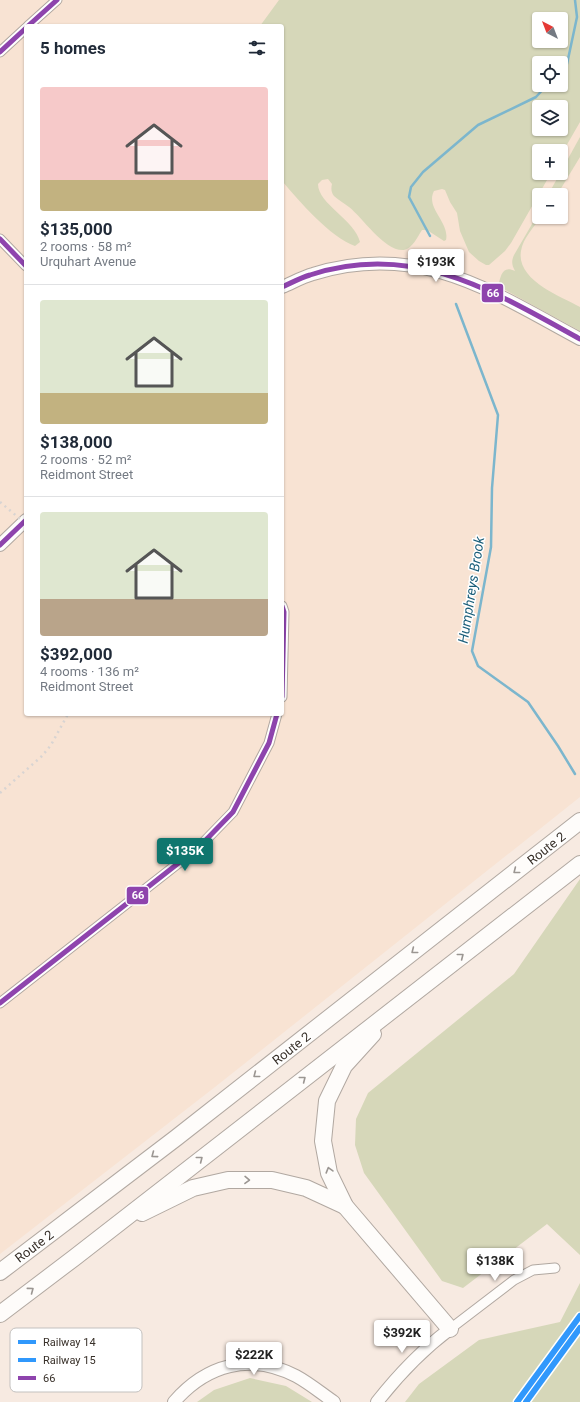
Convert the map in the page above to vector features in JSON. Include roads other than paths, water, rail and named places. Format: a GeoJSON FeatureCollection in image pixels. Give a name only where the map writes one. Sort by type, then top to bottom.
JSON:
{"type":"FeatureCollection","features":[{"type":"Feature","properties":{"kind":"highway","name":"Route 2"},"geometry":{"type":"LineString","coordinates":[[0,1272],[182,1133],[580,821]]}},
{"type":"Feature","properties":{"kind":"highway"},"geometry":{"type":"LineString","coordinates":[[0,1314],[580,864]]}},
{"type":"Feature","properties":{"kind":"highway"},"geometry":{"type":"LineString","coordinates":[[439,973],[373,1034],[344,1066],[327,1101],[323,1141],[329,1173],[345,1206],[450,1329]]}},
{"type":"Feature","properties":{"kind":"highway"},"geometry":{"type":"LineString","coordinates":[[74,1258],[142,1213],[193,1188],[228,1180],[272,1180],[306,1188],[345,1206]]}},
{"type":"Feature","properties":{"kind":"street"},"geometry":{"type":"LineString","coordinates":[[30,24],[57,0]]}},
{"type":"Feature","properties":{"kind":"street"},"geometry":{"type":"LineString","coordinates":[[0,52],[24,30]]}},
{"type":"Feature","properties":{"kind":"street"},"geometry":{"type":"LineString","coordinates":[[0,239],[24,264]]}},
{"type":"Feature","properties":{"kind":"street"},"geometry":{"type":"LineString","coordinates":[[284,286],[312,274],[347,266],[386,262],[421,266],[492,291],[580,340]]}},
{"type":"Feature","properties":{"kind":"street"},"geometry":{"type":"LineString","coordinates":[[0,545],[24,522]]}},
{"type":"Feature","properties":{"kind":"street"},"geometry":{"type":"LineString","coordinates":[[0,1003],[200,847],[233,812],[269,743],[276,716]]}},
{"type":"Feature","properties":{"kind":"street"},"geometry":{"type":"LineString","coordinates":[[377,1402],[399,1374],[433,1342],[514,1280],[533,1270],[554,1268]]}},
{"type":"Feature","properties":{"kind":"street"},"geometry":{"type":"LineString","coordinates":[[174,1402],[199,1378],[223,1367],[247,1363],[270,1366],[296,1376],[334,1402]]}},
{"type":"Feature","properties":{"kind":"waterway","name":"Humphreys Brook"},"geometry":{"type":"LineString","coordinates":[[568,59],[577,17],[575,0]]}},
{"type":"Feature","properties":{"kind":"waterway","name":"Humphreys Brook"},"geometry":{"type":"LineString","coordinates":[[430,236],[409,197],[411,187],[423,172],[478,125],[536,97],[541,92]]}},
{"type":"Feature","properties":{"kind":"waterway","name":"Humphreys Brook"},"geometry":{"type":"LineString","coordinates":[[456,304],[498,415],[492,488],[491,547],[472,651],[478,666],[528,702],[575,774]]}},
{"type":"Feature","properties":{"kind":"railway"},"geometry":{"type":"LineString","coordinates":[[0,502],[24,522]]}},
{"type":"Feature","properties":{"kind":"railway"},"geometry":{"type":"LineString","coordinates":[[0,793],[42,756],[51,745],[67,716]]}},
{"type":"Feature","properties":{"kind":"rail line","name":"14"},"geometry":{"type":"LineString","coordinates":[[517,1402],[580,1316]]}},
{"type":"Feature","properties":{"kind":"rail line","name":"15"},"geometry":{"type":"LineString","coordinates":[[526,1402],[580,1328]]}}]}
